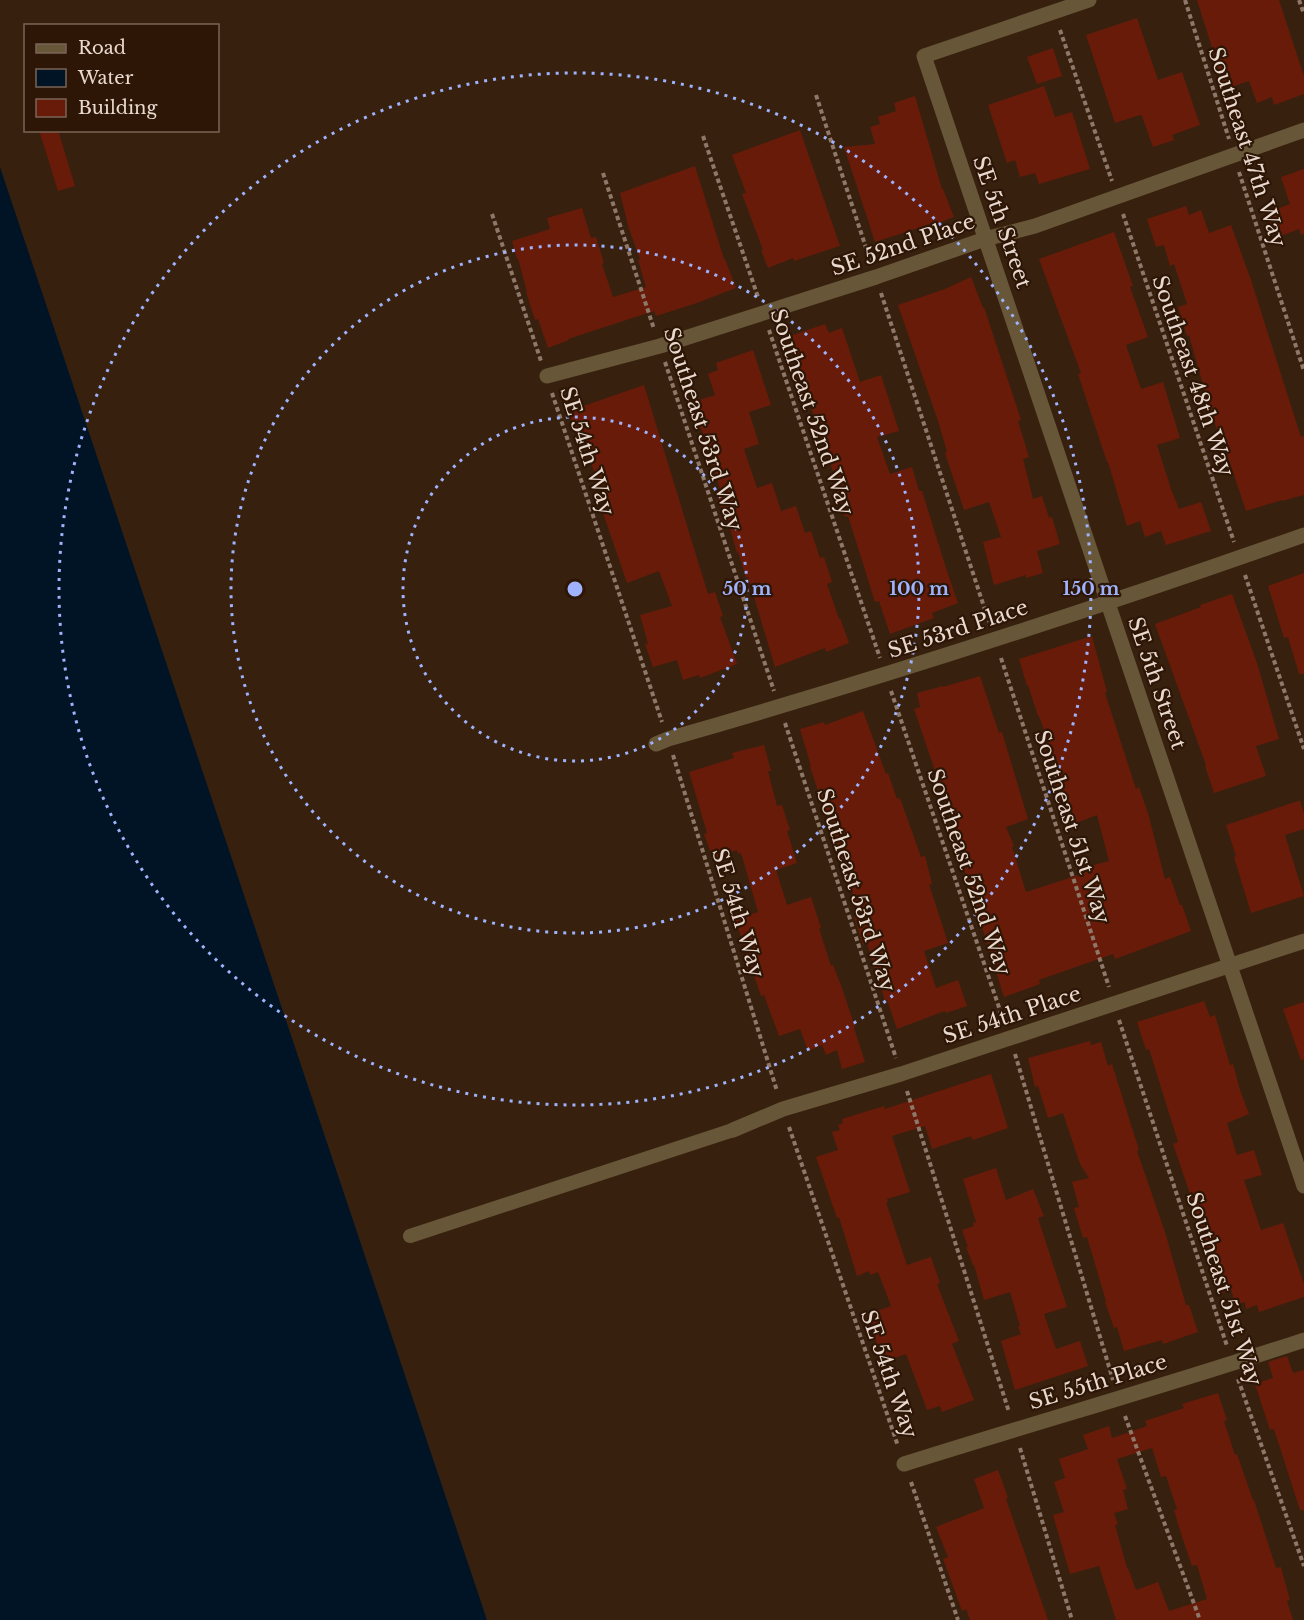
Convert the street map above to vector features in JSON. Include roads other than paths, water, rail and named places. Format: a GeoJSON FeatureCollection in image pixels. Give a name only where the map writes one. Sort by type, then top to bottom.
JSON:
{"type":"FeatureCollection","features":[{"type":"Feature","properties":{"kind":"street","name":"SE 5th Street"},"geometry":{"type":"LineString","coordinates":[[1089,0],[924,56],[1304,1186]]}},
{"type":"Feature","properties":{"kind":"street","name":"SE 52nd Place"},"geometry":{"type":"LineString","coordinates":[[547,376],[660,346],[876,277],[985,239],[1035,226],[1304,130]]}},
{"type":"Feature","properties":{"kind":"street","name":"SE 53rd Place"},"geometry":{"type":"LineString","coordinates":[[662,741],[779,707],[1108,604],[1304,535]]}},
{"type":"Feature","properties":{"kind":"street","name":"SE 54th Place"},"geometry":{"type":"LineString","coordinates":[[733,1130],[783,1109],[901,1074],[1304,941]]}},
{"type":"Feature","properties":{"kind":"street","name":"SE 55th Place"},"geometry":{"type":"LineString","coordinates":[[904,1464],[1304,1340]]}},
{"type":"Feature","properties":{"kind":"lane"},"geometry":{"type":"LineString","coordinates":[[410,1236],[733,1130]]}},
{"type":"Feature","properties":{"kind":"water"},"geometry":{"type":"Polygon","coordinates":[[[0,167],[487,1620],[0,1620],[0,167]]]}}]}
